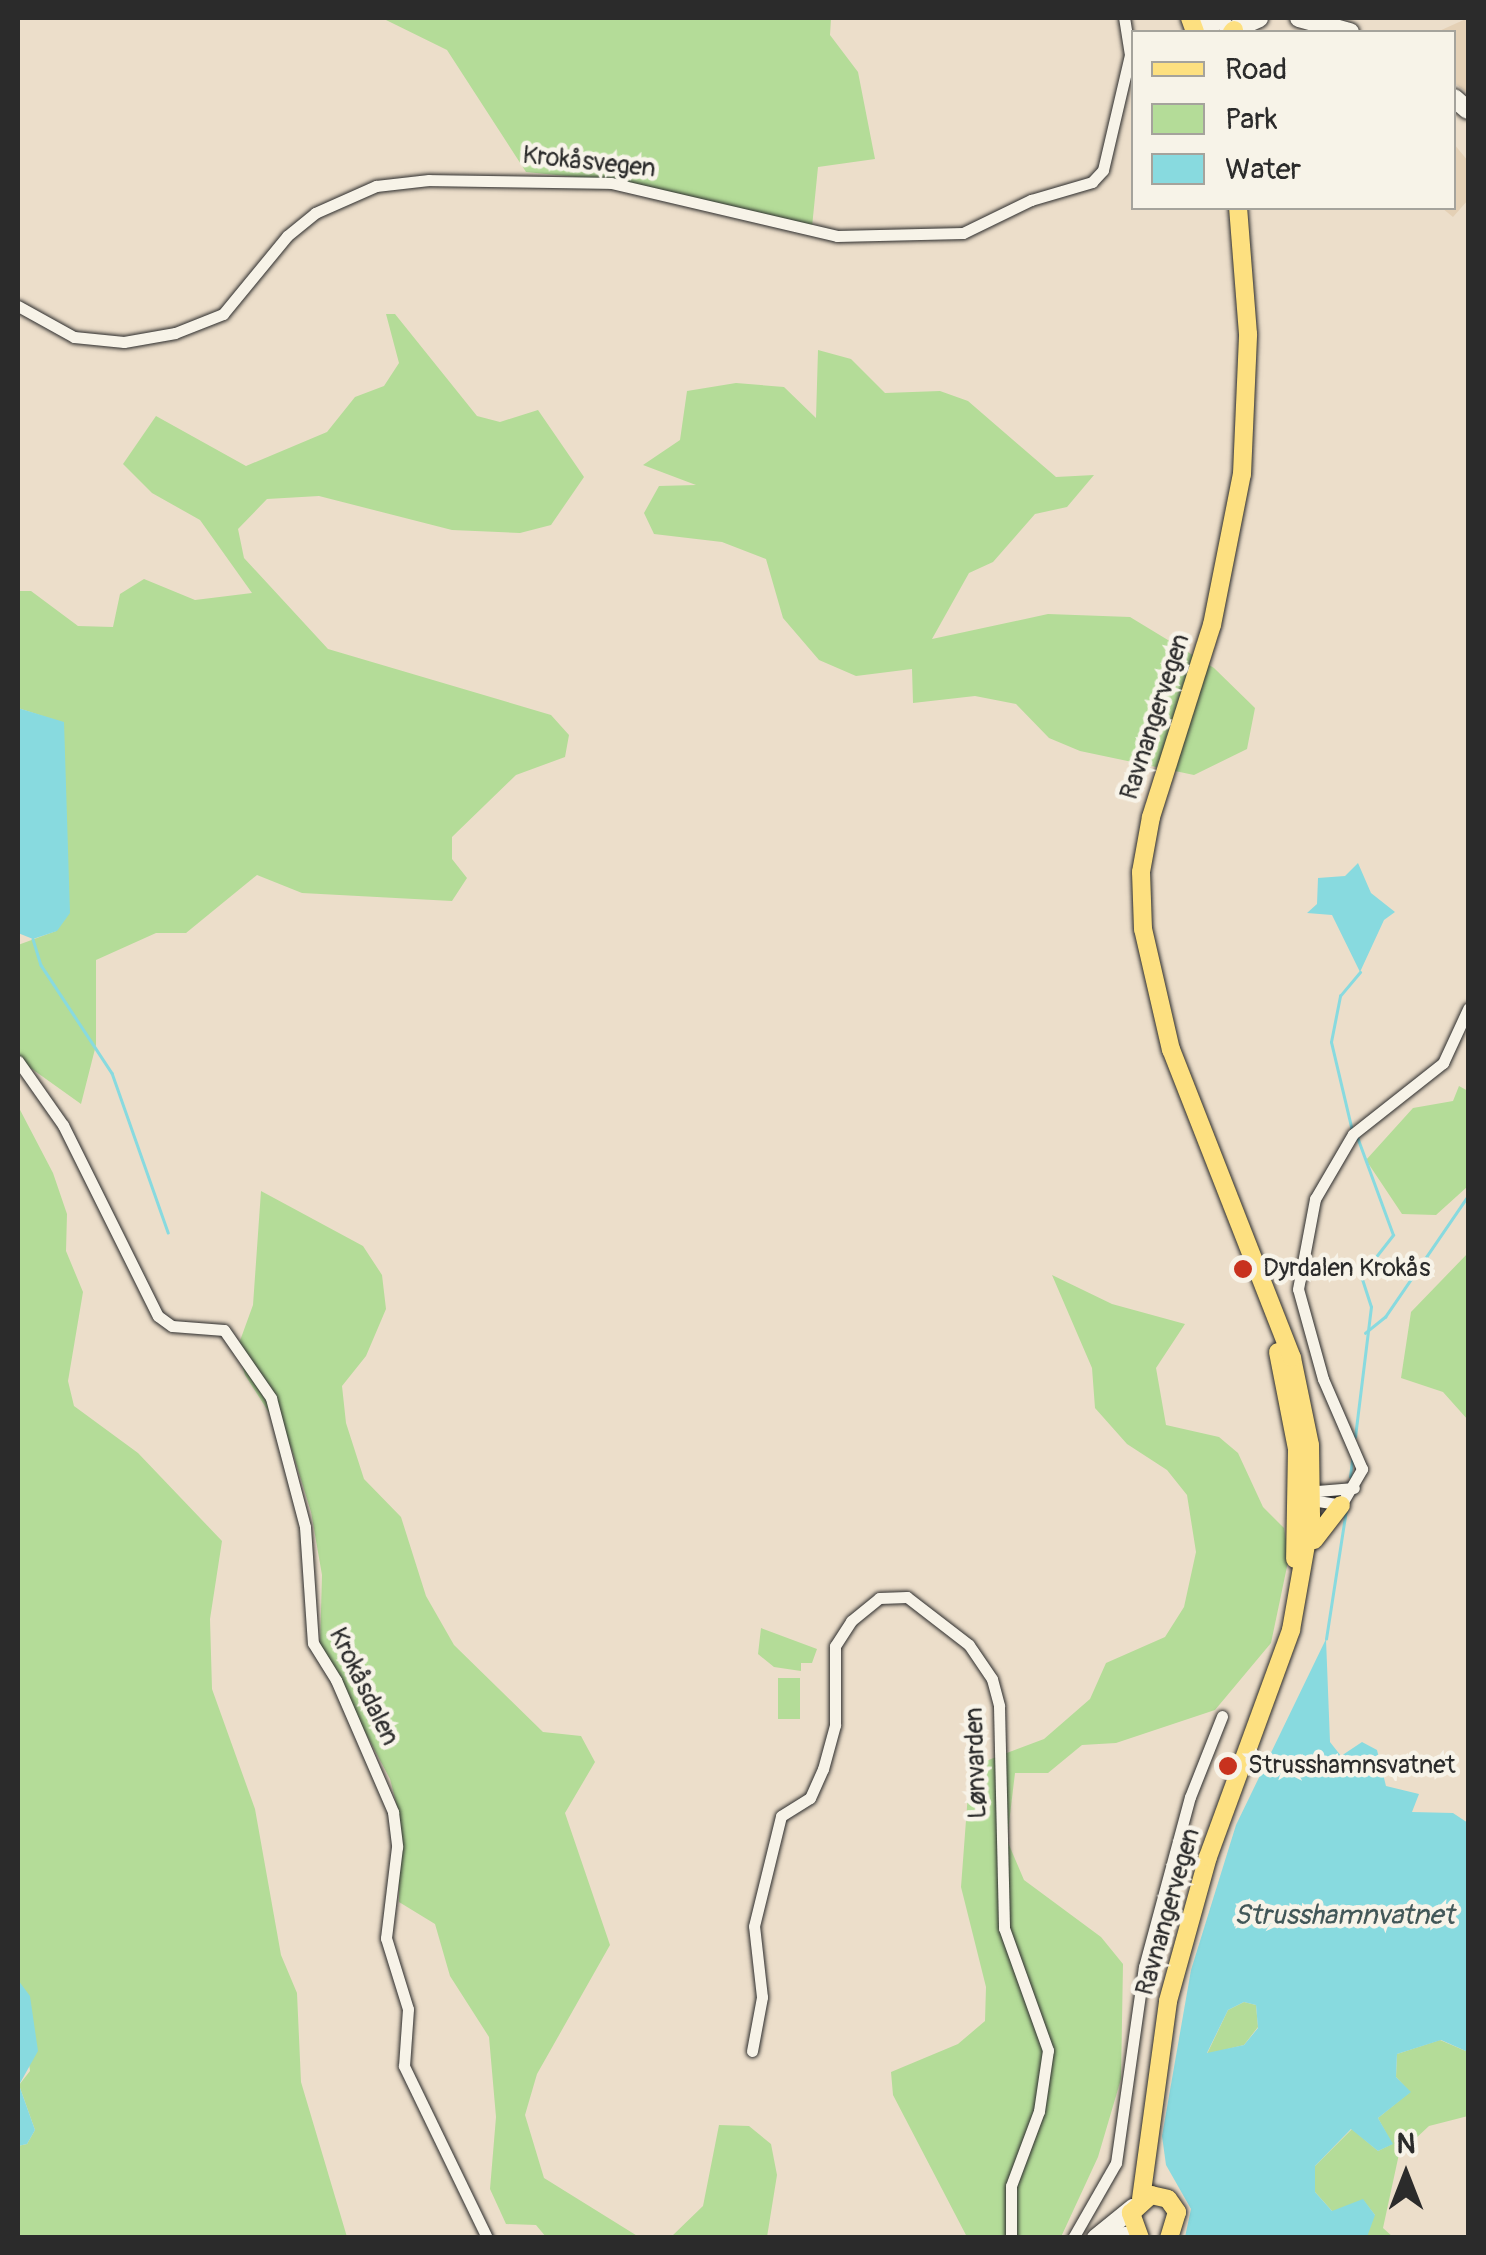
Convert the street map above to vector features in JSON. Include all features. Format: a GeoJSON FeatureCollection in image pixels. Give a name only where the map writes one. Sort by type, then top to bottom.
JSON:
{"type":"FeatureCollection","features":[{"type":"Feature","properties":{"kind":"main road"},"geometry":{"type":"LineString","coordinates":[[1211,27],[1259,18]]}},
{"type":"Feature","properties":{"kind":"main road"},"geometry":{"type":"LineString","coordinates":[[1299,18],[1343,30]]}},
{"type":"Feature","properties":{"kind":"main road","name":"Ravnangervegen"},"geometry":{"type":"LineString","coordinates":[[1138,2236],[1137,2204],[1149,2153],[1153,2083],[1180,1957],[1306,1564],[1308,1495],[1292,1358],[1158,1014],[1141,900],[1150,817],[1212,625],[1240,490],[1249,370],[1238,210]]}},
{"type":"Feature","properties":{"kind":"main road","name":"Ravnangervegen"},"geometry":{"type":"LineString","coordinates":[[1279,1656],[1308,1495]]}},
{"type":"Feature","properties":{"kind":"main road"},"geometry":{"type":"LineString","coordinates":[[1306,1564],[1318,1529],[1341,1504]]}},
{"type":"Feature","properties":{"kind":"main road","name":"Ravnangervegen"},"geometry":{"type":"LineString","coordinates":[[1149,2153],[1168,2199]]}},
{"type":"Feature","properties":{"kind":"main road"},"geometry":{"type":"LineString","coordinates":[[1096,2238],[1137,2204],[1168,2199],[1178,2217],[1169,2238]]}},
{"type":"Feature","properties":{"kind":"main road"},"geometry":{"type":"LineString","coordinates":[[1113,2238],[1138,2236]]}},
{"type":"Feature","properties":{"kind":"street","name":"Krokåsvegen"},"geometry":{"type":"LineString","coordinates":[[18,306],[74,337],[124,342],[176,333],[223,314],[286,236],[315,213],[376,186],[429,180],[611,183],[837,236],[963,233],[1031,200],[1092,182],[1102,170],[1129,64],[1124,18]]}},
{"type":"Feature","properties":{"kind":"street"},"geometry":{"type":"LineString","coordinates":[[1359,1493],[1361,1463],[1322,1380],[1298,1289],[1299,1257],[1315,1199],[1338,1152],[1377,1110],[1438,1068],[1468,1009]]}},
{"type":"Feature","properties":{"kind":"street","name":"Krokåsdalen"},"geometry":{"type":"LineString","coordinates":[[18,1061],[63,1125],[158,1316],[172,1326],[224,1330],[270,1398],[305,1527],[313,1644],[336,1680],[392,1812],[397,1847],[386,1938],[408,2009],[404,2066],[487,2238]]}},
{"type":"Feature","properties":{"kind":"street"},"geometry":{"type":"LineString","coordinates":[[1308,1495],[1359,1493]]}},
{"type":"Feature","properties":{"kind":"street"},"geometry":{"type":"LineString","coordinates":[[1308,1495],[1341,1504],[1359,1493]]}},
{"type":"Feature","properties":{"kind":"street","name":"Lønvarden"},"geometry":{"type":"LineString","coordinates":[[752,2051],[762,1997],[754,1926],[781,1816],[810,1798],[823,1770],[835,1725],[835,1646],[864,1609],[886,1596],[907,1597],[969,1645],[992,1679],[999,1706],[1004,1928],[1048,2050],[1042,2098],[1011,2186],[1011,2238]]}},
{"type":"Feature","properties":{"kind":"street"},"geometry":{"type":"LineString","coordinates":[[1072,2238],[1116,2163],[1144,1966],[1190,1797],[1222,1716]]}},
{"type":"Feature","properties":{"kind":"shaded area"},"geometry":{"type":"Polygon","coordinates":[[[1468,18],[1468,93],[1456,84],[1456,30],[1441,30],[1468,18]]]}},
{"type":"Feature","properties":{"kind":"shaded area"},"geometry":{"type":"Polygon","coordinates":[[[1456,146],[1468,161],[1468,200],[1453,217],[1444,210],[1456,210],[1456,146]]]}},
{"type":"Feature","properties":{"kind":"green space"},"geometry":{"type":"Polygon","coordinates":[[[831,18],[830,35],[858,72],[875,159],[818,167],[812,227],[606,180],[526,172],[447,50],[386,20],[831,18]]]}},
{"type":"Feature","properties":{"kind":"green space"},"geometry":{"type":"Polygon","coordinates":[[[386,314],[395,314],[477,416],[500,422],[538,410],[584,477],[551,525],[520,533],[452,530],[319,496],[267,499],[238,529],[244,558],[328,649],[551,715],[569,735],[565,757],[516,775],[452,837],[452,859],[467,878],[452,901],[302,893],[257,875],[186,933],[156,933],[96,960],[96,1045],[81,1104],[18,1059],[18,945],[56,931],[64,723],[18,708],[18,591],[31,591],[78,626],[113,627],[120,594],[144,579],[195,600],[252,593],[200,520],[152,493],[123,464],[156,416],[246,466],[327,432],[355,397],[384,386],[399,363],[386,314]]]}},
{"type":"Feature","properties":{"kind":"green space"},"geometry":{"type":"Polygon","coordinates":[[[818,350],[851,359],[885,393],[940,391],[968,401],[1056,477],[1094,475],[1067,507],[1035,514],[993,562],[969,573],[932,639],[1048,614],[1130,617],[1214,668],[1255,708],[1247,749],[1194,775],[1080,751],[1049,738],[1016,704],[975,696],[913,703],[912,669],[856,676],[819,660],[783,618],[766,559],[722,542],[654,534],[644,513],[659,486],[696,485],[643,465],[680,440],[687,391],[736,383],[784,387],[816,418],[818,350]]]}},
{"type":"Feature","properties":{"kind":"green space"},"geometry":{"type":"Polygon","coordinates":[[[1459,1086],[1468,1091],[1467,1187],[1436,1215],[1402,1214],[1366,1160],[1413,1108],[1453,1101],[1459,1086]]]}},
{"type":"Feature","properties":{"kind":"green space"},"geometry":{"type":"Polygon","coordinates":[[[18,1106],[53,1173],[67,1214],[66,1251],[83,1292],[68,1381],[74,1406],[138,1453],[222,1541],[210,1619],[212,1689],[255,1809],[281,1955],[297,1993],[301,2082],[347,2237],[18,2237],[18,2146],[27,2144],[35,2130],[19,2085],[30,2071],[18,1980],[18,1106]]]}},
{"type":"Feature","properties":{"kind":"green space"},"geometry":{"type":"Polygon","coordinates":[[[261,1191],[363,1246],[382,1275],[386,1309],[366,1356],[342,1386],[346,1423],[364,1479],[401,1517],[426,1596],[454,1645],[543,1732],[581,1736],[595,1762],[565,1813],[610,1945],[537,2074],[525,2115],[544,2178],[639,2237],[546,2237],[536,2225],[506,2224],[490,2189],[496,2117],[489,2037],[450,1976],[435,1924],[399,1902],[399,1814],[390,1779],[320,1647],[322,1575],[311,1512],[291,1447],[245,1375],[237,1349],[253,1305],[261,1191]]]}},
{"type":"Feature","properties":{"kind":"green space"},"geometry":{"type":"Polygon","coordinates":[[[1468,1253],[1468,1420],[1443,1392],[1401,1378],[1411,1312],[1468,1253]]]}},
{"type":"Feature","properties":{"kind":"green space"},"geometry":{"type":"Polygon","coordinates":[[[1052,1275],[1112,1304],[1185,1324],[1156,1368],[1166,1425],[1219,1437],[1238,1453],[1263,1507],[1284,1528],[1289,1557],[1271,1643],[1215,1710],[1116,1743],[1082,1745],[1048,1773],[1015,1773],[1007,1840],[1024,1880],[1101,1937],[1123,1964],[1121,2079],[1098,2157],[1061,2237],[967,2237],[893,2095],[891,2072],[958,2044],[985,2021],[986,1987],[961,1887],[970,1767],[1044,1739],[1090,1699],[1106,1663],[1165,1637],[1184,1607],[1196,1552],[1187,1495],[1167,1470],[1127,1444],[1095,1408],[1092,1368],[1052,1275]]]}},
{"type":"Feature","properties":{"kind":"green space"},"geometry":{"type":"Polygon","coordinates":[[[761,1628],[817,1649],[812,1663],[801,1663],[801,1671],[774,1667],[758,1654],[761,1628]]]}},
{"type":"Feature","properties":{"kind":"green space"},"geometry":{"type":"Polygon","coordinates":[[[778,1678],[800,1678],[800,1719],[778,1719],[778,1678]]]}},
{"type":"Feature","properties":{"kind":"green space"},"geometry":{"type":"Polygon","coordinates":[[[1244,2002],[1256,2005],[1258,2027],[1244,2045],[1207,2054],[1228,2010],[1244,2002]]]}},
{"type":"Feature","properties":{"kind":"green space"},"geometry":{"type":"Polygon","coordinates":[[[1440,2040],[1468,2052],[1468,2116],[1429,2126],[1399,2154],[1383,2228],[1393,2237],[1281,2238],[1375,2215],[1363,2200],[1333,2212],[1315,2192],[1315,2166],[1352,2129],[1378,2151],[1392,2144],[1378,2118],[1410,2092],[1396,2077],[1397,2054],[1440,2040]]]}},
{"type":"Feature","properties":{"kind":"green space"},"geometry":{"type":"Polygon","coordinates":[[[719,2125],[749,2126],[771,2144],[777,2175],[767,2237],[662,2237],[672,2236],[703,2206],[719,2125]]]}},
{"type":"Feature","properties":{"kind":"water"},"geometry":{"type":"Polygon","coordinates":[[[18,708],[64,722],[70,913],[57,931],[33,939],[18,933],[18,708]]]}},
{"type":"Feature","properties":{"kind":"water"},"geometry":{"type":"Polygon","coordinates":[[[1358,863],[1371,893],[1395,912],[1384,920],[1360,972],[1332,915],[1307,913],[1317,904],[1318,878],[1345,876],[1358,863]]]}},
{"type":"Feature","properties":{"kind":"water","name":"Strusshamnvatnet"},"geometry":{"type":"Polygon","coordinates":[[[1326,1639],[1330,1742],[1341,1756],[1362,1742],[1377,1750],[1386,1786],[1419,1794],[1412,1812],[1453,1813],[1468,1823],[1468,2052],[1441,2040],[1397,2054],[1396,2077],[1411,2092],[1378,2118],[1393,2144],[1378,2151],[1351,2129],[1315,2166],[1315,2192],[1332,2211],[1363,2199],[1375,2215],[1367,2237],[1185,2237],[1191,2209],[1166,2165],[1162,2136],[1191,1970],[1236,1825],[1326,1639]],[[1244,2002],[1228,2010],[1207,2053],[1244,2045],[1258,2028],[1256,2005],[1244,2002]]]}},
{"type":"Feature","properties":{"kind":"water"},"geometry":{"type":"Polygon","coordinates":[[[18,1980],[30,1996],[38,2051],[19,2085],[35,2130],[27,2144],[18,2146],[18,1980]]]}},
{"type":"Feature","properties":{"kind":"waterway"},"geometry":{"type":"LineString","coordinates":[[33,939],[41,965],[112,1073],[168,1232]]}},
{"type":"Feature","properties":{"kind":"waterway"},"geometry":{"type":"LineString","coordinates":[[1352,1131],[1331,1042],[1340,996],[1360,972]]}},
{"type":"Feature","properties":{"kind":"waterway"},"geometry":{"type":"LineString","coordinates":[[1355,1437],[1371,1307],[1361,1276],[1393,1235],[1357,1137]]}},
{"type":"Feature","properties":{"kind":"waterway"},"geometry":{"type":"LineString","coordinates":[[1468,1164],[1468,1192]]}},
{"type":"Feature","properties":{"kind":"waterway"},"geometry":{"type":"LineString","coordinates":[[1365,1333],[1385,1317],[1468,1196]]}},
{"type":"Feature","properties":{"kind":"waterway"},"geometry":{"type":"LineString","coordinates":[[1350,1477],[1352,1460]]}},
{"type":"Feature","properties":{"kind":"waterway"},"geometry":{"type":"LineString","coordinates":[[1326,1639],[1346,1510]]}},
{"type":"Feature","properties":{"kind":"place","name":"Dyrdalen Krokås"},"geometry":{"type":"Point","coordinates":[1243,1269]}},
{"type":"Feature","properties":{"kind":"place","name":"Strusshamnsvatnet"},"geometry":{"type":"Point","coordinates":[1228,1766]}}]}
